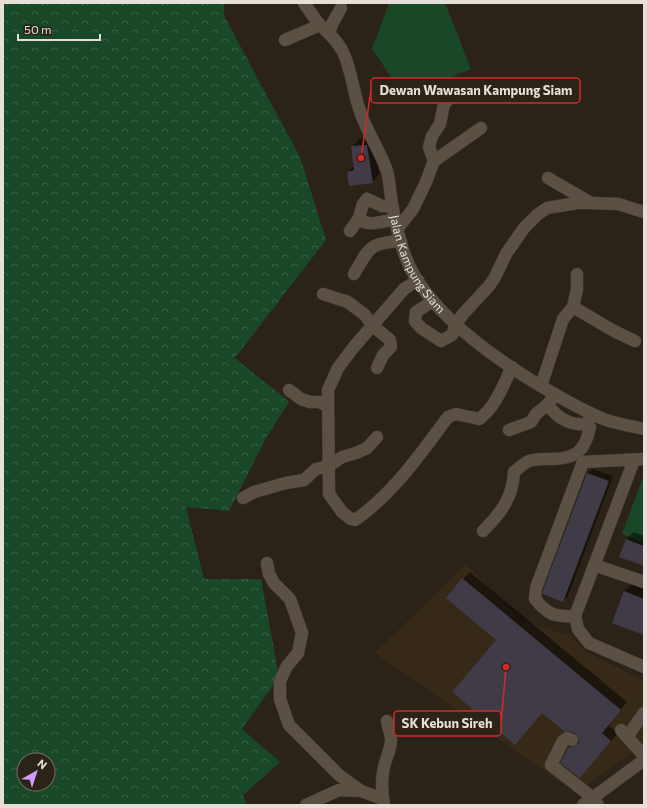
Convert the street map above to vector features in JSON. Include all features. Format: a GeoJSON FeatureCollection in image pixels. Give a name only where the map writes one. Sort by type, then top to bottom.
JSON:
{"type":"FeatureCollection","features":[{"type":"Feature","properties":{"kind":"street","name":"Jalan Kampung Siam"},"geometry":{"type":"LineString","coordinates":[[304,3],[334,38],[342,50],[362,119],[386,170],[392,206],[401,241],[413,273],[433,301],[456,324],[484,347],[541,386],[551,399],[589,419],[644,428]]}},
{"type":"Feature","properties":{"kind":"street"},"geometry":{"type":"LineString","coordinates":[[285,40],[325,29],[332,24],[341,8]]}},
{"type":"Feature","properties":{"kind":"street"},"geometry":{"type":"LineString","coordinates":[[434,161],[429,147],[432,136],[440,124],[444,104],[460,88]]}},
{"type":"Feature","properties":{"kind":"street"},"geometry":{"type":"LineString","coordinates":[[359,218],[360,221],[368,224],[397,224],[406,220],[418,200],[434,161],[482,128]]}},
{"type":"Feature","properties":{"kind":"street"},"geometry":{"type":"LineString","coordinates":[[548,178],[590,203]]}},
{"type":"Feature","properties":{"kind":"street"},"geometry":{"type":"LineString","coordinates":[[350,231],[359,218],[363,204],[367,199],[382,206],[392,206]]}},
{"type":"Feature","properties":{"kind":"street"},"geometry":{"type":"LineString","coordinates":[[433,301],[416,312],[415,321],[421,328],[441,341],[452,334],[456,324],[495,277],[506,254],[524,228],[537,215],[547,208],[558,205],[590,203],[618,204],[644,212]]}},
{"type":"Feature","properties":{"kind":"street"},"geometry":{"type":"LineString","coordinates":[[354,274],[366,254],[376,244],[401,241]]}},
{"type":"Feature","properties":{"kind":"street"},"geometry":{"type":"LineString","coordinates":[[541,386],[563,319],[573,307],[577,289],[577,274]]}},
{"type":"Feature","properties":{"kind":"street"},"geometry":{"type":"LineString","coordinates":[[418,280],[404,289],[353,348],[338,368],[328,390],[329,494],[342,512],[351,519],[355,520],[371,507],[403,478],[448,417],[456,414],[479,419],[485,414],[492,406],[512,367]]}},
{"type":"Feature","properties":{"kind":"street"},"geometry":{"type":"LineString","coordinates":[[324,294],[348,302],[390,340],[390,347],[383,355],[377,368]]}},
{"type":"Feature","properties":{"kind":"street"},"geometry":{"type":"LineString","coordinates":[[573,307],[614,331],[635,341]]}},
{"type":"Feature","properties":{"kind":"street"},"geometry":{"type":"LineString","coordinates":[[289,390],[301,399],[310,402],[320,402],[328,407]]}},
{"type":"Feature","properties":{"kind":"street"},"geometry":{"type":"LineString","coordinates":[[483,531],[498,516],[508,500],[513,484],[514,472],[529,461],[542,458],[569,458],[576,455],[585,443],[590,426],[589,419],[577,425],[563,419],[552,412],[551,399]]}},
{"type":"Feature","properties":{"kind":"street"},"geometry":{"type":"LineString","coordinates":[[509,430],[531,422],[536,414],[551,399]]}},
{"type":"Feature","properties":{"kind":"street"},"geometry":{"type":"LineString","coordinates":[[243,498],[254,492],[286,483],[304,480],[316,469],[329,466],[342,457],[367,448],[377,437]]}},
{"type":"Feature","properties":{"kind":"street"},"geometry":{"type":"LineString","coordinates":[[575,616],[562,617],[545,611],[535,599],[536,588],[583,462],[639,460],[594,565],[575,616],[578,629],[589,643],[644,667]]}},
{"type":"Feature","properties":{"kind":"street"},"geometry":{"type":"LineString","coordinates":[[267,563],[269,574],[274,583],[290,599],[302,633],[298,653],[287,666],[280,681],[280,699],[288,725],[339,775],[361,791],[384,802],[384,768],[389,753],[391,739],[387,721]]}},
{"type":"Feature","properties":{"kind":"street"},"geometry":{"type":"LineString","coordinates":[[594,565],[644,582]]}},
{"type":"Feature","properties":{"kind":"street"},"geometry":{"type":"LineString","coordinates":[[644,713],[624,734],[644,756]]}},
{"type":"Feature","properties":{"kind":"street"},"geometry":{"type":"LineString","coordinates":[[572,740],[567,738],[563,741],[552,765],[595,801]]}},
{"type":"Feature","properties":{"kind":"street"},"geometry":{"type":"LineString","coordinates":[[582,805],[595,801],[644,760]]}},
{"type":"Feature","properties":{"kind":"street"},"geometry":{"type":"LineString","coordinates":[[306,805],[339,790],[361,791]]}},
{"type":"Feature","properties":{"kind":"shaded area"},"geometry":{"type":"Polygon","coordinates":[[[466,564],[520,620],[571,636],[585,651],[644,681],[644,744],[576,793],[375,653],[466,564]]]}},
{"type":"Feature","properties":{"kind":"green space"},"geometry":{"type":"Polygon","coordinates":[[[3,3],[224,3],[224,16],[300,157],[326,240],[235,358],[289,402],[266,438],[229,511],[186,507],[204,579],[261,579],[279,677],[242,729],[280,762],[243,795],[246,805],[3,805],[3,3]]]}},
{"type":"Feature","properties":{"kind":"green space"},"geometry":{"type":"Polygon","coordinates":[[[389,3],[445,3],[471,69],[405,97],[372,49],[389,3]]]}},
{"type":"Feature","properties":{"kind":"green space"},"geometry":{"type":"Polygon","coordinates":[[[644,477],[644,543],[622,534],[644,477]]]}},
{"type":"Feature","properties":{"kind":"building"},"geometry":{"type":"Polygon","coordinates":[[[367,145],[373,183],[349,186],[347,172],[354,170],[351,146],[367,145]]]}},
{"type":"Feature","properties":{"kind":"building"},"geometry":{"type":"Polygon","coordinates":[[[587,473],[609,481],[563,602],[543,594],[543,590],[587,473]]]}},
{"type":"Feature","properties":{"kind":"building"},"geometry":{"type":"Polygon","coordinates":[[[626,539],[644,546],[644,566],[619,557],[626,539]]]}},
{"type":"Feature","properties":{"kind":"building"},"geometry":{"type":"Polygon","coordinates":[[[462,578],[621,710],[602,733],[611,741],[580,778],[560,763],[569,747],[573,747],[579,743],[579,739],[575,733],[564,731],[542,713],[515,745],[452,692],[496,640],[446,598],[462,578]]]}},
{"type":"Feature","properties":{"kind":"building"},"geometry":{"type":"Polygon","coordinates":[[[624,591],[644,599],[644,635],[612,623],[624,591]]]}},
{"type":"Feature","properties":{"kind":"place","name":"Dewan Wawasan Kampung Siam"},"geometry":{"type":"Point","coordinates":[361,158]}},
{"type":"Feature","properties":{"kind":"place","name":"SK Kebun Sireh"},"geometry":{"type":"Point","coordinates":[506,667]}}]}
